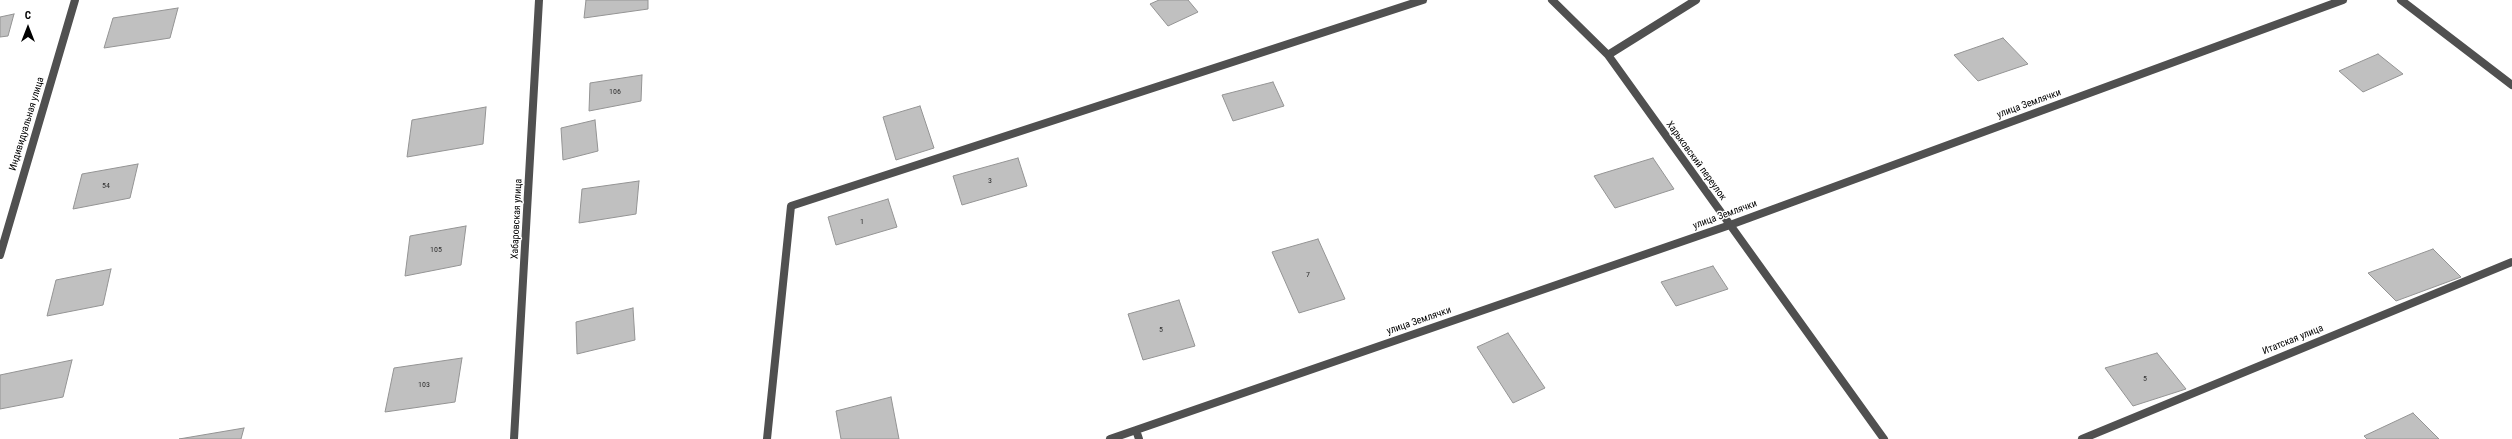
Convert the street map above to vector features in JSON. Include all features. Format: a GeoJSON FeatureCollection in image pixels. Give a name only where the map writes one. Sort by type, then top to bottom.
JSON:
{"type":"FeatureCollection","features":[{"type":"Feature","properties":{"kind":"street","name":"Индивидуальная улица"},"geometry":{"type":"LineString","coordinates":[[0,255],[75,0]]}},
{"type":"Feature","properties":{"kind":"street","name":"Хабаровская улица"},"geometry":{"type":"LineString","coordinates":[[514,439],[539,0]]}},
{"type":"Feature","properties":{"kind":"street"},"geometry":{"type":"LineString","coordinates":[[766,439],[791,206],[1423,0]]}},
{"type":"Feature","properties":{"kind":"street","name":"Харьковский переулок"},"geometry":{"type":"LineString","coordinates":[[1552,0],[1608,55],[1884,439]]}},
{"type":"Feature","properties":{"kind":"street"},"geometry":{"type":"LineString","coordinates":[[1608,55],[1696,0]]}},
{"type":"Feature","properties":{"kind":"street","name":"улица Землячки"},"geometry":{"type":"LineString","coordinates":[[1110,439],[1730,225],[2344,0]]}},
{"type":"Feature","properties":{"kind":"street"},"geometry":{"type":"LineString","coordinates":[[2402,0],[2512,85]]}},
{"type":"Feature","properties":{"kind":"street","name":"Итатская улица"},"geometry":{"type":"LineString","coordinates":[[2082,439],[2512,262]]}},
{"type":"Feature","properties":{"kind":"street"},"geometry":{"type":"LineString","coordinates":[[1136,430],[1139,439]]}},
{"type":"Feature","properties":{"kind":"building"},"geometry":{"type":"Polygon","coordinates":[[[586,0],[648,0],[648,9],[584,18],[586,0]]]}},
{"type":"Feature","properties":{"kind":"building"},"geometry":{"type":"Polygon","coordinates":[[[1159,0],[1188,0],[1198,12],[1168,26],[1150,4],[1159,0]]]}},
{"type":"Feature","properties":{"kind":"building"},"geometry":{"type":"Polygon","coordinates":[[[178,8],[170,38],[104,48],[113,18],[178,8]]]}},
{"type":"Feature","properties":{"kind":"building"},"geometry":{"type":"Polygon","coordinates":[[[14,14],[8,36],[0,37],[0,17],[14,14]]]}},
{"type":"Feature","properties":{"kind":"building"},"geometry":{"type":"Polygon","coordinates":[[[2003,38],[2028,64],[1978,81],[1954,55],[2003,38]]]}},
{"type":"Feature","properties":{"kind":"building"},"geometry":{"type":"Polygon","coordinates":[[[2378,54],[2403,74],[2363,92],[2339,71],[2378,54]]]}},
{"type":"Feature","properties":{"kind":"building"},"geometry":{"type":"Polygon","coordinates":[[[642,75],[641,101],[589,111],[590,83],[642,75]]]}},
{"type":"Feature","properties":{"kind":"building"},"geometry":{"type":"Polygon","coordinates":[[[1273,82],[1284,106],[1233,121],[1222,95],[1273,82]]]}},
{"type":"Feature","properties":{"kind":"building"},"geometry":{"type":"Polygon","coordinates":[[[920,106],[934,148],[896,160],[883,117],[920,106]]]}},
{"type":"Feature","properties":{"kind":"building"},"geometry":{"type":"Polygon","coordinates":[[[486,107],[483,144],[407,157],[412,120],[486,107]]]}},
{"type":"Feature","properties":{"kind":"building"},"geometry":{"type":"Polygon","coordinates":[[[595,120],[598,151],[563,160],[561,128],[595,120]]]}},
{"type":"Feature","properties":{"kind":"building"},"geometry":{"type":"Polygon","coordinates":[[[1018,158],[1027,186],[962,205],[953,176],[1018,158]]]}},
{"type":"Feature","properties":{"kind":"building"},"geometry":{"type":"Polygon","coordinates":[[[1653,158],[1674,189],[1615,208],[1594,176],[1653,158]]]}},
{"type":"Feature","properties":{"kind":"building"},"geometry":{"type":"Polygon","coordinates":[[[138,164],[130,198],[73,209],[82,174],[138,164]]]}},
{"type":"Feature","properties":{"kind":"building"},"geometry":{"type":"Polygon","coordinates":[[[639,181],[636,214],[579,223],[582,189],[639,181]]]}},
{"type":"Feature","properties":{"kind":"building"},"geometry":{"type":"Polygon","coordinates":[[[888,199],[897,227],[836,245],[828,217],[888,199]]]}},
{"type":"Feature","properties":{"kind":"building"},"geometry":{"type":"Polygon","coordinates":[[[466,226],[461,265],[405,276],[410,236],[466,226]]]}},
{"type":"Feature","properties":{"kind":"building"},"geometry":{"type":"Polygon","coordinates":[[[1318,239],[1345,299],[1299,313],[1272,252],[1318,239]]]}},
{"type":"Feature","properties":{"kind":"building"},"geometry":{"type":"Polygon","coordinates":[[[2433,249],[2461,277],[2396,301],[2368,273],[2433,249]]]}},
{"type":"Feature","properties":{"kind":"building"},"geometry":{"type":"Polygon","coordinates":[[[1713,266],[1728,289],[1676,306],[1661,282],[1713,266]]]}},
{"type":"Feature","properties":{"kind":"building"},"geometry":{"type":"Polygon","coordinates":[[[111,269],[103,305],[47,316],[56,280],[111,269]]]}},
{"type":"Feature","properties":{"kind":"building"},"geometry":{"type":"Polygon","coordinates":[[[1179,300],[1195,346],[1143,360],[1128,314],[1179,300]]]}},
{"type":"Feature","properties":{"kind":"building"},"geometry":{"type":"Polygon","coordinates":[[[633,308],[635,340],[577,354],[576,322],[633,308]]]}},
{"type":"Feature","properties":{"kind":"building"},"geometry":{"type":"Polygon","coordinates":[[[1508,333],[1545,388],[1513,403],[1477,347],[1508,333]]]}},
{"type":"Feature","properties":{"kind":"building"},"geometry":{"type":"Polygon","coordinates":[[[2157,353],[2186,389],[2133,406],[2105,368],[2157,353]]]}},
{"type":"Feature","properties":{"kind":"building"},"geometry":{"type":"Polygon","coordinates":[[[462,358],[455,402],[385,412],[394,368],[462,358]]]}},
{"type":"Feature","properties":{"kind":"building"},"geometry":{"type":"Polygon","coordinates":[[[72,360],[63,397],[0,409],[0,375],[72,360]]]}},
{"type":"Feature","properties":{"kind":"building"},"geometry":{"type":"Polygon","coordinates":[[[891,397],[899,439],[841,439],[836,411],[891,397]]]}},
{"type":"Feature","properties":{"kind":"building"},"geometry":{"type":"Polygon","coordinates":[[[2413,413],[2439,439],[2367,439],[2364,436],[2413,413]]]}},
{"type":"Feature","properties":{"kind":"building"},"geometry":{"type":"Polygon","coordinates":[[[244,428],[241,439],[179,439],[244,428]]]}}]}
